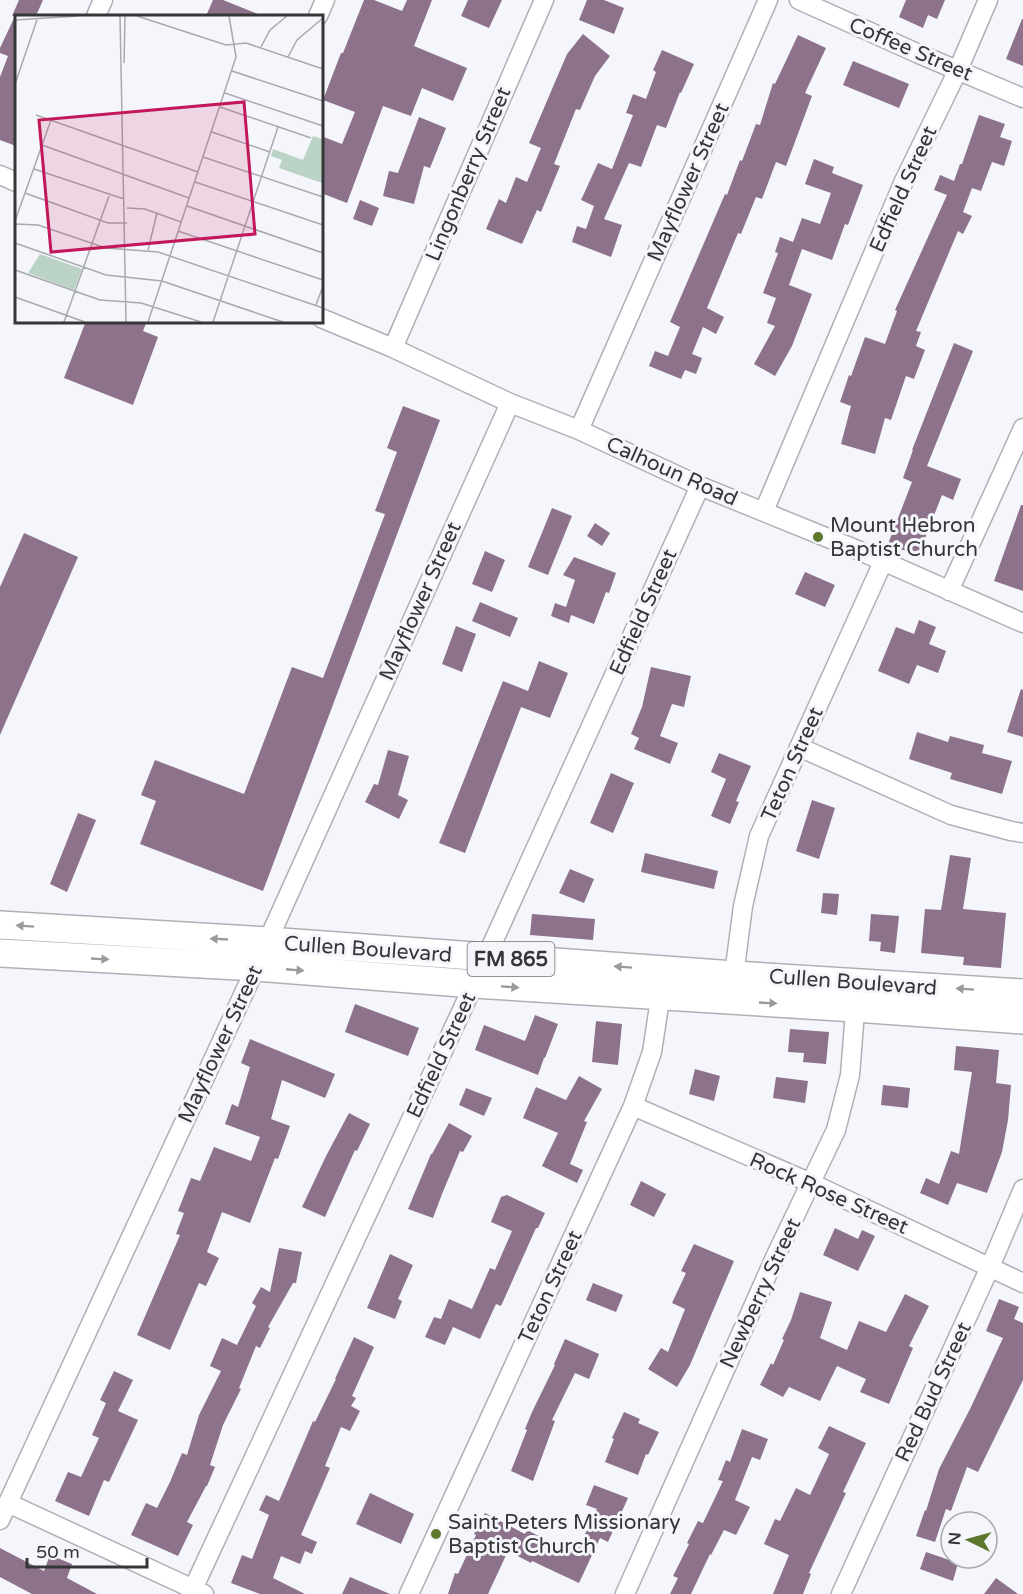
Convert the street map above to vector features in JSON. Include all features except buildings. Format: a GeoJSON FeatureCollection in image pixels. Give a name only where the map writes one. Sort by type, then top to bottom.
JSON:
{"type":"FeatureCollection","features":[{"type":"Feature","properties":{"kind":"main road","name":"Cullen Boulevard"},"geometry":{"type":"LineString","coordinates":[[0,925],[486,957],[662,983]]}},
{"type":"Feature","properties":{"kind":"main road","name":"Cullen Boulevard"},"geometry":{"type":"LineString","coordinates":[[0,953],[256,967],[474,984],[662,983],[856,995],[1023,993]]}},
{"type":"Feature","properties":{"kind":"main road","name":"Cullen Boulevard"},"geometry":{"type":"LineString","coordinates":[[856,995],[1023,1020]]}},
{"type":"Feature","properties":{"kind":"street"},"geometry":{"type":"LineString","coordinates":[[96,15],[103,0]]}},
{"type":"Feature","properties":{"kind":"street"},"geometry":{"type":"LineString","coordinates":[[318,15],[325,0]]}},
{"type":"Feature","properties":{"kind":"street","name":"Lingonberry Street"},"geometry":{"type":"LineString","coordinates":[[393,348],[544,0]]}},
{"type":"Feature","properties":{"kind":"street","name":"Mayflower Street"},"geometry":{"type":"LineString","coordinates":[[579,430],[768,0]]}},
{"type":"Feature","properties":{"kind":"street","name":"Coffee Street"},"geometry":{"type":"LineString","coordinates":[[799,0],[1023,98]]}},
{"type":"Feature","properties":{"kind":"street","name":"Edfield Street"},"geometry":{"type":"LineString","coordinates":[[764,511],[904,181],[958,70],[988,0]]}},
{"type":"Feature","properties":{"kind":"street"},"geometry":{"type":"LineString","coordinates":[[0,175],[15,182]]}},
{"type":"Feature","properties":{"kind":"street","name":"Calhoun Road"},"geometry":{"type":"LineString","coordinates":[[322,318],[393,348],[510,403],[579,430],[700,486],[764,511],[1023,623]]}},
{"type":"Feature","properties":{"kind":"street","name":"Mayflower Street"},"geometry":{"type":"LineString","coordinates":[[4,1511],[268,941],[510,403]]}},
{"type":"Feature","properties":{"kind":"street"},"geometry":{"type":"LineString","coordinates":[[949,591],[1023,428]]}},
{"type":"Feature","properties":{"kind":"street","name":"Edfield Street"},"geometry":{"type":"LineString","coordinates":[[198,1591],[700,486]]}},
{"type":"Feature","properties":{"kind":"street","name":"Teton Street"},"geometry":{"type":"LineString","coordinates":[[733,988],[743,906],[759,836],[883,562]]}},
{"type":"Feature","properties":{"kind":"street"},"geometry":{"type":"LineString","coordinates":[[799,747],[951,815],[1023,832]]}},
{"type":"Feature","properties":{"kind":"street","name":"Teton Street"},"geometry":{"type":"LineString","coordinates":[[409,1594],[633,1106],[652,1052],[662,983]]}},
{"type":"Feature","properties":{"kind":"street","name":"Newberry Street"},"geometry":{"type":"LineString","coordinates":[[625,1594],[777,1253],[836,1130],[850,1075],[856,995]]}},
{"type":"Feature","properties":{"kind":"street","name":"Rock Rose Street"},"geometry":{"type":"LineString","coordinates":[[633,1106],[811,1183],[1023,1283]]}},
{"type":"Feature","properties":{"kind":"street","name":"Red Bud Street"},"geometry":{"type":"LineString","coordinates":[[841,1594],[990,1267],[1023,1189]]}},
{"type":"Feature","properties":{"kind":"street"},"geometry":{"type":"LineString","coordinates":[[4,1511],[198,1591]]}},
{"type":"Feature","properties":{"kind":"place","name":"Mount Hebron Baptist Church"},"geometry":{"type":"Point","coordinates":[818,537]}},
{"type":"Feature","properties":{"kind":"place","name":"Saint Peters Missionary Baptist Church"},"geometry":{"type":"Point","coordinates":[436,1534]}}]}
